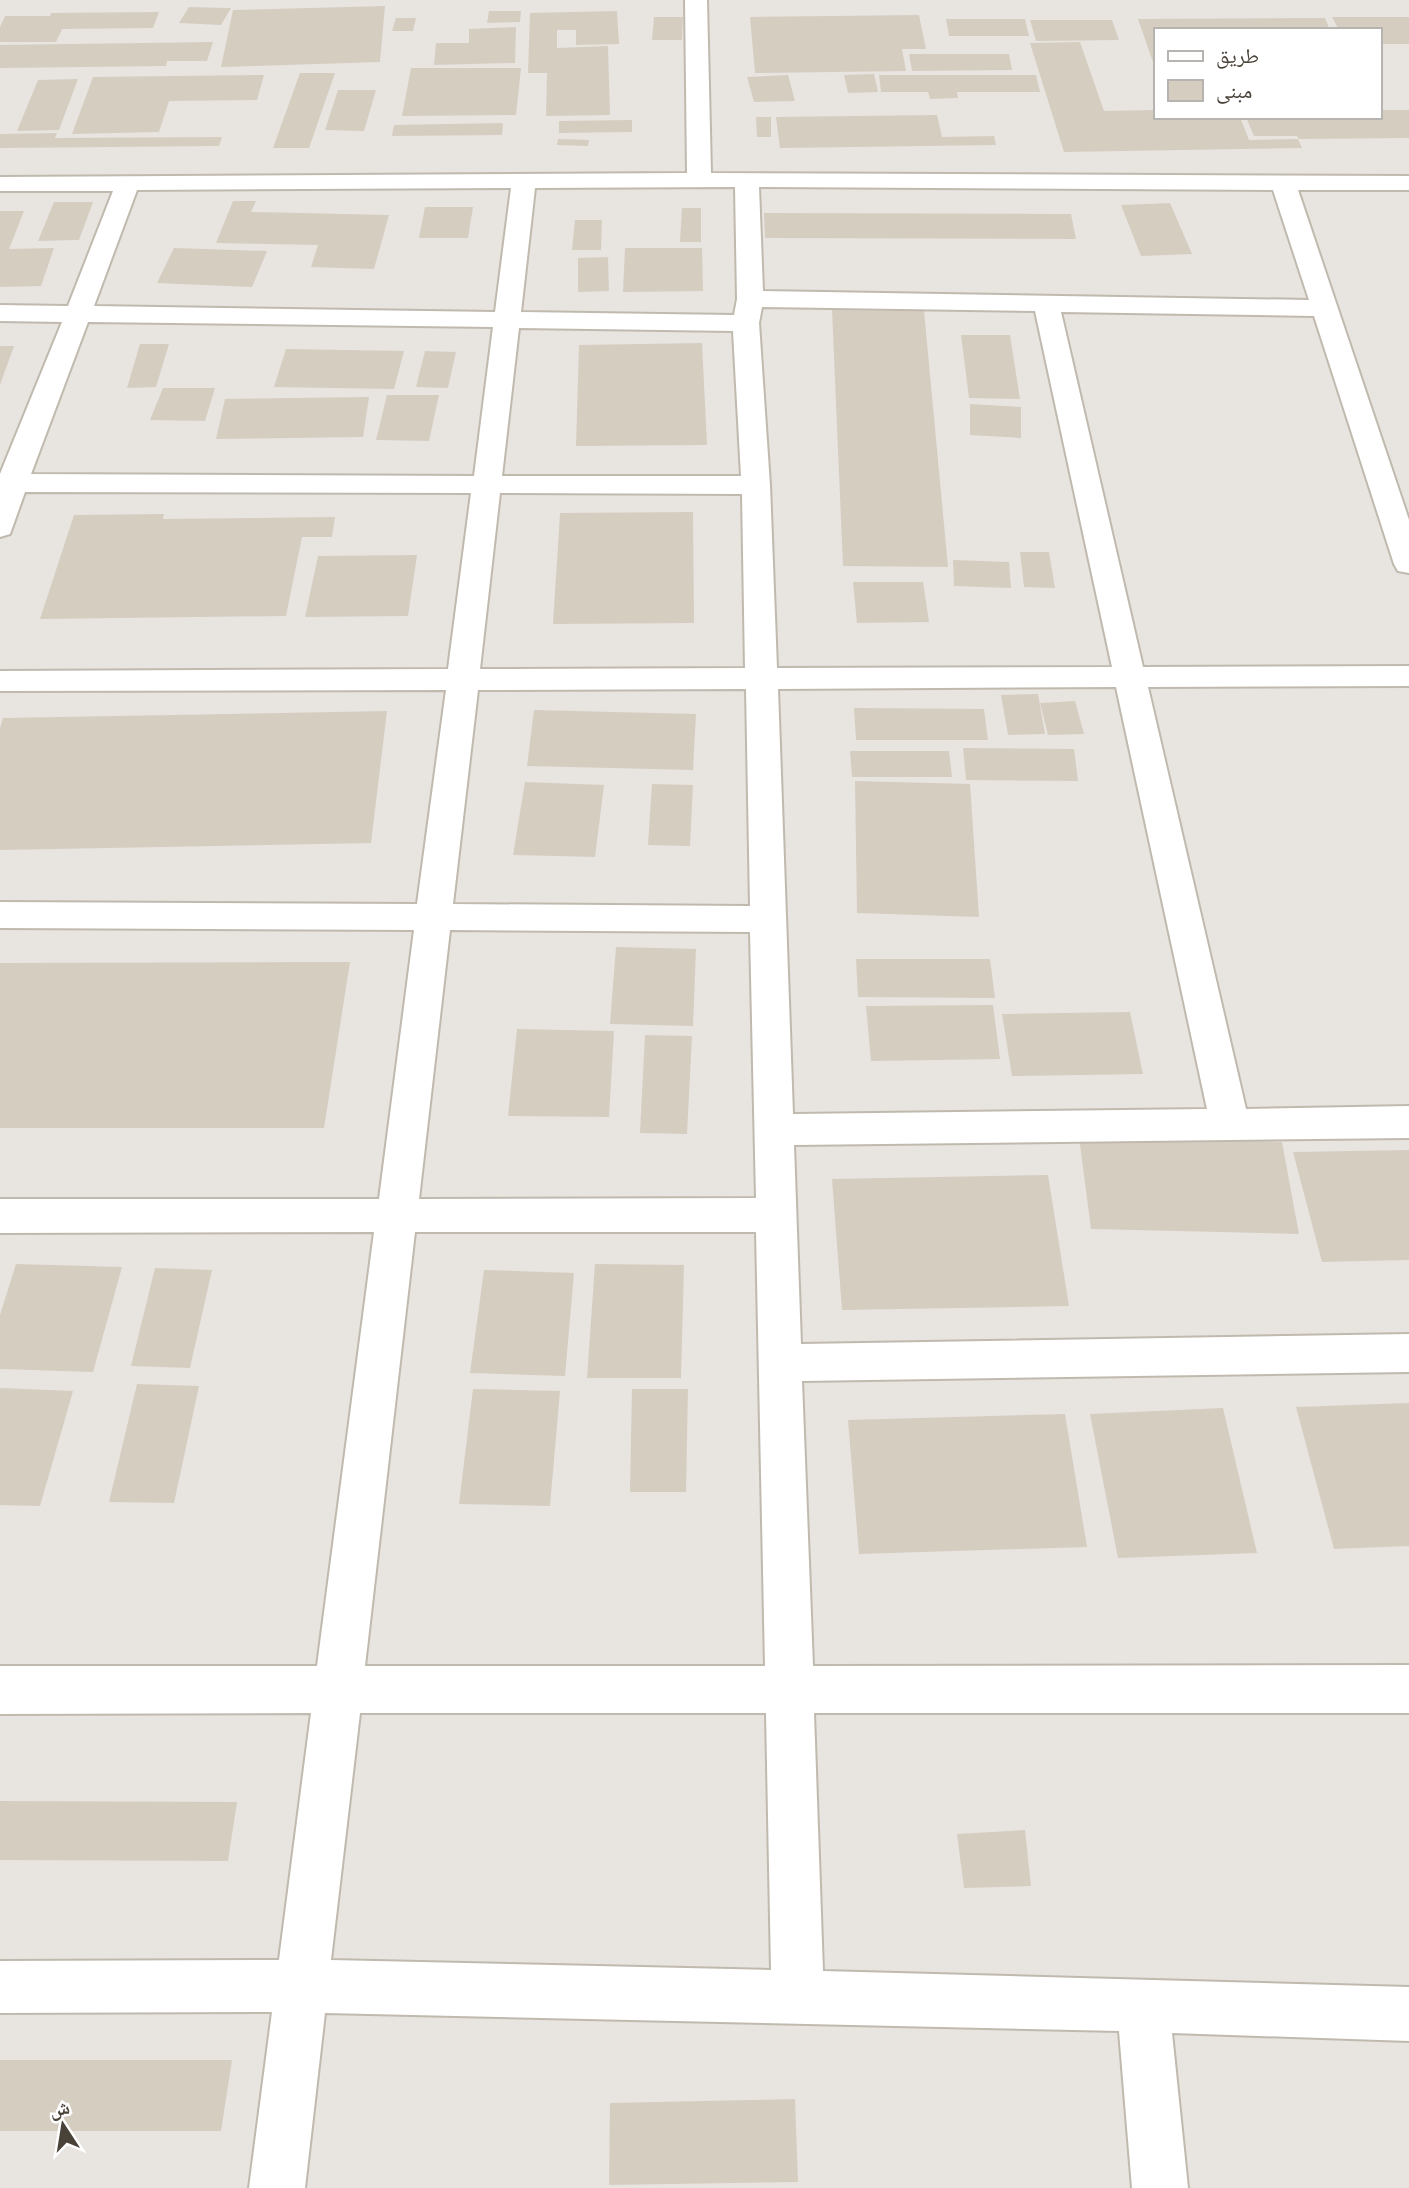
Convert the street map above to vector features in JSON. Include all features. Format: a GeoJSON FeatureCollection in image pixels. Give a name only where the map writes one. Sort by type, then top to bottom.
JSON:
{"type":"FeatureCollection","features":[{"type":"Feature","properties":{"kind":"street"},"geometry":{"type":"LineString","coordinates":[[696,0],[699,180]]}},
{"type":"Feature","properties":{"kind":"street"},"geometry":{"type":"LineString","coordinates":[[0,184],[699,180],[1409,183]]}},
{"type":"Feature","properties":{"kind":"street"},"geometry":{"type":"LineString","coordinates":[[747,181],[748,311],[798,1999]]}},
{"type":"Feature","properties":{"kind":"street"},"geometry":{"type":"LineString","coordinates":[[1283,182],[1324,308],[1400,510],[1409,564]]}},
{"type":"Feature","properties":{"kind":"street"},"geometry":{"type":"LineString","coordinates":[[277,2188],[524,183]]}},
{"type":"Feature","properties":{"kind":"street"},"geometry":{"type":"LineString","coordinates":[[0,528],[7,483],[79,314],[127,185]]}},
{"type":"Feature","properties":{"kind":"street"},"geometry":{"type":"LineString","coordinates":[[0,313],[507,320],[1046,302],[1324,308]]}},
{"type":"Feature","properties":{"kind":"street"},"geometry":{"type":"LineString","coordinates":[[1046,302],[1230,1125]]}},
{"type":"Feature","properties":{"kind":"street"},"geometry":{"type":"LineString","coordinates":[[7,483],[755,485]]}},
{"type":"Feature","properties":{"kind":"street"},"geometry":{"type":"LineString","coordinates":[[0,681],[1409,676]]}},
{"type":"Feature","properties":{"kind":"street"},"geometry":{"type":"LineString","coordinates":[[0,915],[768,919]]}},
{"type":"Feature","properties":{"kind":"street"},"geometry":{"type":"LineString","coordinates":[[774,1130],[1409,1122]]}},
{"type":"Feature","properties":{"kind":"street"},"geometry":{"type":"LineString","coordinates":[[0,1216],[776,1215]]}},
{"type":"Feature","properties":{"kind":"street"},"geometry":{"type":"LineString","coordinates":[[780,1363],[1409,1353]]}},
{"type":"Feature","properties":{"kind":"street"},"geometry":{"type":"LineString","coordinates":[[0,1690],[1409,1689]]}},
{"type":"Feature","properties":{"kind":"street"},"geometry":{"type":"LineString","coordinates":[[0,1987],[301,1986],[1143,2005],[1409,2014]]}},
{"type":"Feature","properties":{"kind":"street"},"geometry":{"type":"LineString","coordinates":[[1143,2005],[1160,2188]]}},
{"type":"Feature","properties":{"kind":"shaded area"},"geometry":{"type":"Polygon","coordinates":[[[0,0],[1409,0],[1409,2188],[0,2188],[0,0]]]}},
{"type":"Feature","properties":{"kind":"building"},"geometry":{"type":"Polygon","coordinates":[[[385,6],[380,62],[221,67],[233,10],[385,6]]]}},
{"type":"Feature","properties":{"kind":"building"},"geometry":{"type":"Polygon","coordinates":[[[189,7],[231,8],[221,25],[179,23],[189,7]]]}},
{"type":"Feature","properties":{"kind":"building"},"geometry":{"type":"Polygon","coordinates":[[[489,11],[521,11],[520,22],[487,23],[489,11]]]}},
{"type":"Feature","properties":{"kind":"building"},"geometry":{"type":"Polygon","coordinates":[[[617,11],[619,44],[576,45],[576,30],[557,30],[557,48],[608,46],[610,115],[546,116],[547,73],[528,73],[530,13],[617,11]]]}},
{"type":"Feature","properties":{"kind":"building"},"geometry":{"type":"Polygon","coordinates":[[[159,12],[153,28],[62,29],[56,42],[0,42],[0,27],[5,16],[159,12]]]}},
{"type":"Feature","properties":{"kind":"building"},"geometry":{"type":"Polygon","coordinates":[[[919,15],[926,49],[902,49],[906,71],[755,73],[750,17],[919,15]]]}},
{"type":"Feature","properties":{"kind":"building"},"geometry":{"type":"Polygon","coordinates":[[[654,17],[683,17],[682,40],[652,40],[654,17]]]}},
{"type":"Feature","properties":{"kind":"building"},"geometry":{"type":"Polygon","coordinates":[[[1332,17],[1409,17],[1409,44],[1381,44],[1381,28],[1338,28],[1332,17]]]}},
{"type":"Feature","properties":{"kind":"building"},"geometry":{"type":"Polygon","coordinates":[[[396,18],[416,18],[413,31],[392,31],[396,18]]]}},
{"type":"Feature","properties":{"kind":"building"},"geometry":{"type":"Polygon","coordinates":[[[1325,18],[1329,28],[1154,28],[1154,65],[1138,19],[1325,18]]]}},
{"type":"Feature","properties":{"kind":"building"},"geometry":{"type":"Polygon","coordinates":[[[946,19],[1025,19],[1029,36],[949,36],[946,19]]]}},
{"type":"Feature","properties":{"kind":"building"},"geometry":{"type":"Polygon","coordinates":[[[1030,20],[1112,20],[1119,40],[1036,41],[1030,20]]]}},
{"type":"Feature","properties":{"kind":"building"},"geometry":{"type":"Polygon","coordinates":[[[516,27],[515,63],[434,65],[436,43],[469,43],[469,29],[516,27]]]}},
{"type":"Feature","properties":{"kind":"building"},"geometry":{"type":"Polygon","coordinates":[[[213,42],[207,61],[167,61],[166,66],[0,68],[0,45],[213,42]]]}},
{"type":"Feature","properties":{"kind":"building"},"geometry":{"type":"Polygon","coordinates":[[[1080,42],[1104,111],[1154,110],[1154,119],[1241,119],[1249,140],[1298,139],[1302,148],[1064,152],[1030,43],[1080,42]]]}},
{"type":"Feature","properties":{"kind":"building"},"geometry":{"type":"Polygon","coordinates":[[[909,54],[1009,54],[1012,70],[912,71],[909,54]]]}},
{"type":"Feature","properties":{"kind":"building"},"geometry":{"type":"Polygon","coordinates":[[[411,68],[521,68],[516,115],[402,116],[411,68]]]}},
{"type":"Feature","properties":{"kind":"building"},"geometry":{"type":"Polygon","coordinates":[[[300,73],[335,73],[309,148],[273,148],[300,73]]]}},
{"type":"Feature","properties":{"kind":"building"},"geometry":{"type":"Polygon","coordinates":[[[874,74],[878,92],[848,93],[844,75],[874,74]]]}},
{"type":"Feature","properties":{"kind":"building"},"geometry":{"type":"Polygon","coordinates":[[[264,75],[257,100],[169,101],[159,132],[72,134],[93,77],[264,75]]]}},
{"type":"Feature","properties":{"kind":"building"},"geometry":{"type":"Polygon","coordinates":[[[788,75],[795,101],[754,102],[747,77],[788,75]]]}},
{"type":"Feature","properties":{"kind":"building"},"geometry":{"type":"Polygon","coordinates":[[[879,75],[1036,75],[1040,92],[957,92],[958,98],[930,99],[928,92],[881,92],[879,75]]]}},
{"type":"Feature","properties":{"kind":"building"},"geometry":{"type":"Polygon","coordinates":[[[78,79],[59,130],[17,131],[38,80],[78,79]]]}},
{"type":"Feature","properties":{"kind":"building"},"geometry":{"type":"Polygon","coordinates":[[[338,90],[376,90],[364,131],[325,130],[338,90]]]}},
{"type":"Feature","properties":{"kind":"building"},"geometry":{"type":"Polygon","coordinates":[[[1381,110],[1409,110],[1409,138],[1299,139],[1297,136],[1254,136],[1247,119],[1381,119],[1381,110]]]}},
{"type":"Feature","properties":{"kind":"building"},"geometry":{"type":"Polygon","coordinates":[[[937,115],[942,137],[994,136],[996,145],[780,148],[776,117],[937,115]]]}},
{"type":"Feature","properties":{"kind":"building"},"geometry":{"type":"Polygon","coordinates":[[[756,117],[771,117],[771,137],[757,137],[756,117]]]}},
{"type":"Feature","properties":{"kind":"building"},"geometry":{"type":"Polygon","coordinates":[[[632,120],[632,132],[559,133],[559,121],[632,120]]]}},
{"type":"Feature","properties":{"kind":"building"},"geometry":{"type":"Polygon","coordinates":[[[503,123],[502,135],[392,136],[394,125],[503,123]]]}},
{"type":"Feature","properties":{"kind":"building"},"geometry":{"type":"Polygon","coordinates":[[[57,133],[55,138],[222,137],[219,146],[0,148],[0,134],[57,133]]]}},
{"type":"Feature","properties":{"kind":"building"},"geometry":{"type":"Polygon","coordinates":[[[558,139],[589,140],[588,146],[557,145],[558,139]]]}},
{"type":"Feature","properties":{"kind":"building"},"geometry":{"type":"Polygon","coordinates":[[[233,201],[256,201],[251,212],[389,215],[374,269],[311,267],[318,245],[216,243],[233,201]]]}},
{"type":"Feature","properties":{"kind":"building"},"geometry":{"type":"Polygon","coordinates":[[[54,202],[93,202],[79,240],[38,241],[54,202]]]}},
{"type":"Feature","properties":{"kind":"building"},"geometry":{"type":"Polygon","coordinates":[[[1170,203],[1192,254],[1141,256],[1121,205],[1170,203]]]}},
{"type":"Feature","properties":{"kind":"building"},"geometry":{"type":"Polygon","coordinates":[[[425,207],[473,207],[468,238],[419,238],[425,207]]]}},
{"type":"Feature","properties":{"kind":"building"},"geometry":{"type":"Polygon","coordinates":[[[682,208],[701,208],[701,242],[680,242],[682,208]]]}},
{"type":"Feature","properties":{"kind":"building"},"geometry":{"type":"Polygon","coordinates":[[[0,211],[24,211],[9,249],[54,248],[41,286],[0,287],[0,211]]]}},
{"type":"Feature","properties":{"kind":"building"},"geometry":{"type":"Polygon","coordinates":[[[764,213],[1071,214],[1076,239],[765,238],[764,213]]]}},
{"type":"Feature","properties":{"kind":"building"},"geometry":{"type":"Polygon","coordinates":[[[575,220],[602,220],[601,250],[572,250],[575,220]]]}},
{"type":"Feature","properties":{"kind":"building"},"geometry":{"type":"Polygon","coordinates":[[[174,248],[267,251],[252,287],[157,283],[174,248]]]}},
{"type":"Feature","properties":{"kind":"building"},"geometry":{"type":"Polygon","coordinates":[[[625,248],[702,248],[703,291],[623,292],[625,248]]]}},
{"type":"Feature","properties":{"kind":"building"},"geometry":{"type":"Polygon","coordinates":[[[608,257],[609,291],[578,292],[578,258],[608,257]]]}},
{"type":"Feature","properties":{"kind":"building"},"geometry":{"type":"Polygon","coordinates":[[[832,310],[924,311],[948,567],[843,566],[832,310]]]}},
{"type":"Feature","properties":{"kind":"building"},"geometry":{"type":"Polygon","coordinates":[[[961,335],[1010,335],[1020,399],[969,398],[961,335]]]}},
{"type":"Feature","properties":{"kind":"building"},"geometry":{"type":"Polygon","coordinates":[[[702,343],[707,445],[576,446],[579,345],[702,343]]]}},
{"type":"Feature","properties":{"kind":"building"},"geometry":{"type":"Polygon","coordinates":[[[140,344],[169,344],[156,387],[127,388],[140,344]]]}},
{"type":"Feature","properties":{"kind":"building"},"geometry":{"type":"Polygon","coordinates":[[[0,346],[14,346],[0,385],[0,346]]]}},
{"type":"Feature","properties":{"kind":"building"},"geometry":{"type":"Polygon","coordinates":[[[286,349],[404,351],[394,389],[274,387],[286,349]]]}},
{"type":"Feature","properties":{"kind":"building"},"geometry":{"type":"Polygon","coordinates":[[[425,351],[456,352],[448,388],[416,387],[425,351]]]}},
{"type":"Feature","properties":{"kind":"building"},"geometry":{"type":"Polygon","coordinates":[[[163,388],[215,388],[205,421],[150,420],[163,388]]]}},
{"type":"Feature","properties":{"kind":"building"},"geometry":{"type":"Polygon","coordinates":[[[387,395],[439,395],[429,441],[376,440],[387,395]]]}},
{"type":"Feature","properties":{"kind":"building"},"geometry":{"type":"Polygon","coordinates":[[[369,397],[363,437],[216,439],[225,399],[369,397]]]}},
{"type":"Feature","properties":{"kind":"building"},"geometry":{"type":"Polygon","coordinates":[[[970,404],[1021,407],[1021,438],[970,435],[970,404]]]}},
{"type":"Feature","properties":{"kind":"building"},"geometry":{"type":"Polygon","coordinates":[[[693,512],[694,623],[553,624],[560,513],[693,512]]]}},
{"type":"Feature","properties":{"kind":"building"},"geometry":{"type":"Polygon","coordinates":[[[164,514],[163,519],[335,517],[332,537],[302,537],[286,616],[40,619],[74,515],[164,514]]]}},
{"type":"Feature","properties":{"kind":"building"},"geometry":{"type":"Polygon","coordinates":[[[1020,552],[1049,552],[1055,588],[1024,587],[1020,552]]]}},
{"type":"Feature","properties":{"kind":"building"},"geometry":{"type":"Polygon","coordinates":[[[417,555],[408,616],[305,617],[318,556],[417,555]]]}},
{"type":"Feature","properties":{"kind":"building"},"geometry":{"type":"Polygon","coordinates":[[[953,560],[1009,562],[1011,588],[954,586],[953,560]]]}},
{"type":"Feature","properties":{"kind":"building"},"geometry":{"type":"Polygon","coordinates":[[[853,582],[923,582],[929,622],[857,623],[853,582]]]}},
{"type":"Feature","properties":{"kind":"building"},"geometry":{"type":"Polygon","coordinates":[[[1038,694],[1045,734],[1008,735],[1001,695],[1038,694]]]}},
{"type":"Feature","properties":{"kind":"building"},"geometry":{"type":"Polygon","coordinates":[[[1075,701],[1084,734],[1048,735],[1040,703],[1075,701]]]}},
{"type":"Feature","properties":{"kind":"building"},"geometry":{"type":"Polygon","coordinates":[[[854,708],[984,709],[988,740],[856,740],[854,708]]]}},
{"type":"Feature","properties":{"kind":"building"},"geometry":{"type":"Polygon","coordinates":[[[534,710],[696,714],[693,770],[527,766],[534,710]]]}},
{"type":"Feature","properties":{"kind":"building"},"geometry":{"type":"Polygon","coordinates":[[[387,711],[371,843],[0,850],[0,728],[3,718],[387,711]]]}},
{"type":"Feature","properties":{"kind":"building"},"geometry":{"type":"Polygon","coordinates":[[[963,748],[1074,749],[1078,781],[966,780],[963,748]]]}},
{"type":"Feature","properties":{"kind":"building"},"geometry":{"type":"Polygon","coordinates":[[[850,751],[949,751],[952,777],[852,777],[850,751]]]}},
{"type":"Feature","properties":{"kind":"building"},"geometry":{"type":"Polygon","coordinates":[[[855,781],[970,784],[979,917],[857,913],[855,781]]]}},
{"type":"Feature","properties":{"kind":"building"},"geometry":{"type":"Polygon","coordinates":[[[525,782],[604,785],[595,857],[513,855],[525,782]]]}},
{"type":"Feature","properties":{"kind":"building"},"geometry":{"type":"Polygon","coordinates":[[[652,784],[693,785],[690,846],[648,845],[652,784]]]}},
{"type":"Feature","properties":{"kind":"building"},"geometry":{"type":"Polygon","coordinates":[[[616,947],[696,949],[693,1026],[610,1024],[616,947]]]}},
{"type":"Feature","properties":{"kind":"building"},"geometry":{"type":"Polygon","coordinates":[[[856,959],[990,959],[995,998],[858,997],[856,959]]]}},
{"type":"Feature","properties":{"kind":"building"},"geometry":{"type":"Polygon","coordinates":[[[350,962],[324,1128],[0,1128],[0,963],[350,962]]]}},
{"type":"Feature","properties":{"kind":"building"},"geometry":{"type":"Polygon","coordinates":[[[993,1005],[1000,1059],[871,1061],[866,1006],[993,1005]]]}},
{"type":"Feature","properties":{"kind":"building"},"geometry":{"type":"Polygon","coordinates":[[[1130,1012],[1143,1074],[1012,1076],[1002,1014],[1130,1012]]]}},
{"type":"Feature","properties":{"kind":"building"},"geometry":{"type":"Polygon","coordinates":[[[517,1029],[614,1031],[609,1117],[508,1116],[517,1029]]]}},
{"type":"Feature","properties":{"kind":"building"},"geometry":{"type":"Polygon","coordinates":[[[645,1035],[692,1036],[687,1134],[640,1133],[645,1035]]]}},
{"type":"Feature","properties":{"kind":"building"},"geometry":{"type":"Polygon","coordinates":[[[1079,1137],[1282,1142],[1299,1234],[1091,1229],[1079,1137]]]}},
{"type":"Feature","properties":{"kind":"building"},"geometry":{"type":"Polygon","coordinates":[[[1409,1150],[1409,1260],[1322,1262],[1293,1152],[1409,1150]]]}},
{"type":"Feature","properties":{"kind":"building"},"geometry":{"type":"Polygon","coordinates":[[[1048,1175],[1069,1306],[842,1310],[832,1179],[1048,1175]]]}},
{"type":"Feature","properties":{"kind":"building"},"geometry":{"type":"Polygon","coordinates":[[[16,1264],[122,1267],[93,1372],[0,1369],[0,1315],[16,1264]]]}},
{"type":"Feature","properties":{"kind":"building"},"geometry":{"type":"Polygon","coordinates":[[[595,1264],[684,1265],[681,1378],[587,1378],[595,1264]]]}},
{"type":"Feature","properties":{"kind":"building"},"geometry":{"type":"Polygon","coordinates":[[[155,1268],[212,1270],[190,1368],[131,1366],[155,1268]]]}},
{"type":"Feature","properties":{"kind":"building"},"geometry":{"type":"Polygon","coordinates":[[[484,1270],[574,1273],[565,1376],[470,1373],[484,1270]]]}},
{"type":"Feature","properties":{"kind":"building"},"geometry":{"type":"Polygon","coordinates":[[[137,1384],[199,1386],[174,1503],[109,1502],[137,1384]]]}},
{"type":"Feature","properties":{"kind":"building"},"geometry":{"type":"Polygon","coordinates":[[[0,1388],[73,1391],[40,1506],[0,1505],[0,1388]]]}},
{"type":"Feature","properties":{"kind":"building"},"geometry":{"type":"Polygon","coordinates":[[[473,1389],[560,1391],[550,1506],[459,1504],[473,1389]]]}},
{"type":"Feature","properties":{"kind":"building"},"geometry":{"type":"Polygon","coordinates":[[[632,1389],[688,1389],[686,1492],[630,1492],[632,1389]]]}},
{"type":"Feature","properties":{"kind":"building"},"geometry":{"type":"Polygon","coordinates":[[[1409,1403],[1409,1546],[1334,1549],[1296,1407],[1409,1403]]]}},
{"type":"Feature","properties":{"kind":"building"},"geometry":{"type":"Polygon","coordinates":[[[1223,1408],[1257,1553],[1118,1558],[1090,1414],[1223,1408]]]}},
{"type":"Feature","properties":{"kind":"building"},"geometry":{"type":"Polygon","coordinates":[[[1065,1414],[1087,1547],[859,1554],[848,1420],[1065,1414]]]}},
{"type":"Feature","properties":{"kind":"building"},"geometry":{"type":"Polygon","coordinates":[[[0,1801],[237,1802],[228,1861],[0,1860],[0,1801]]]}},
{"type":"Feature","properties":{"kind":"building"},"geometry":{"type":"Polygon","coordinates":[[[1025,1830],[1031,1886],[964,1888],[957,1834],[1025,1830]]]}},
{"type":"Feature","properties":{"kind":"building"},"geometry":{"type":"Polygon","coordinates":[[[0,2060],[232,2060],[221,2131],[0,2131],[0,2060]]]}},
{"type":"Feature","properties":{"kind":"building"},"geometry":{"type":"Polygon","coordinates":[[[795,2099],[798,2182],[609,2185],[610,2103],[795,2099]]]}}]}
